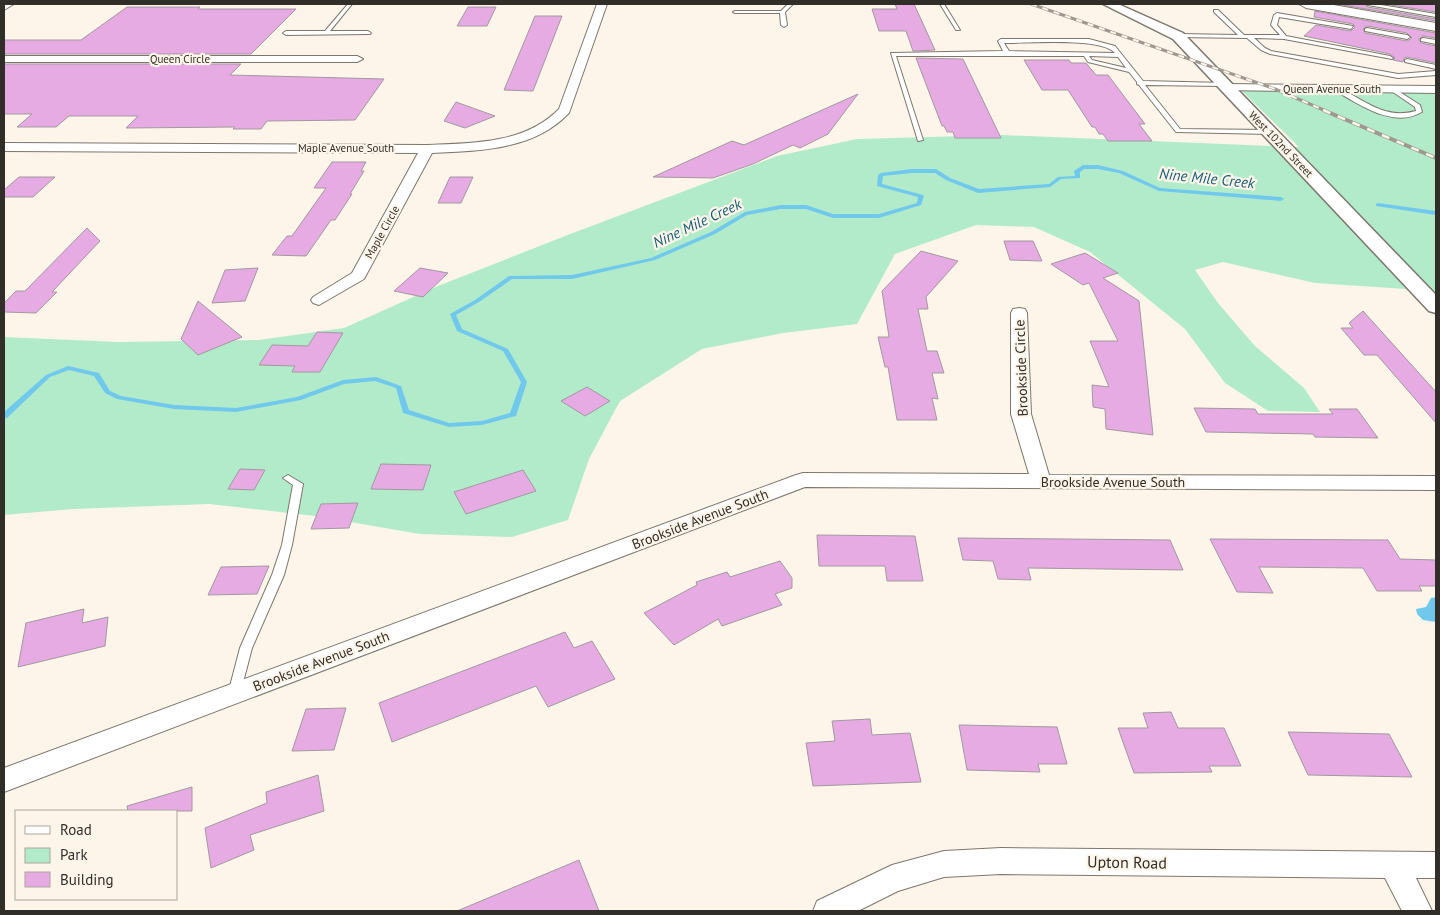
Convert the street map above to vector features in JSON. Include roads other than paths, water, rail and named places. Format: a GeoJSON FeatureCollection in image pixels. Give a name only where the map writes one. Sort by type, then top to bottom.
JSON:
{"type":"FeatureCollection","features":[{"type":"Feature","properties":{"kind":"main road"},"geometry":{"type":"LineString","coordinates":[[1306,4],[1436,27]]}},
{"type":"Feature","properties":{"kind":"street"},"geometry":{"type":"LineString","coordinates":[[4,7],[9,4]]}},
{"type":"Feature","properties":{"kind":"street","name":"Maple Avenue South"},"geometry":{"type":"LineString","coordinates":[[4,147],[427,149],[510,140],[530,135],[559,119],[565,110],[602,4]]}},
{"type":"Feature","properties":{"kind":"street","name":"West 102nd Street"},"geometry":{"type":"LineString","coordinates":[[1109,4],[1178,36],[1436,307]]}},
{"type":"Feature","properties":{"kind":"street","name":"Queen Circle"},"geometry":{"type":"LineString","coordinates":[[4,60],[357,59]]}},
{"type":"Feature","properties":{"kind":"street","name":"Queen Avenue South"},"geometry":{"type":"LineString","coordinates":[[1225,86],[1336,90],[1436,90]]}},
{"type":"Feature","properties":{"kind":"street","name":"Maple Circle"},"geometry":{"type":"LineString","coordinates":[[319,300],[358,276],[427,149]]}},
{"type":"Feature","properties":{"kind":"street","name":"Brookside Circle"},"geometry":{"type":"LineString","coordinates":[[1019,313],[1021,414],[1026,437],[1042,481]]}},
{"type":"Feature","properties":{"kind":"street","name":"Brookside Avenue South"},"geometry":{"type":"LineString","coordinates":[[4,780],[803,480],[1436,483]]}},
{"type":"Feature","properties":{"kind":"street","name":"Upton Road"},"geometry":{"type":"LineString","coordinates":[[828,911],[892,880],[944,864],[1010,861],[1436,865]]}},
{"type":"Feature","properties":{"kind":"street"},"geometry":{"type":"LineString","coordinates":[[1394,865],[1417,911]]}},
{"type":"Feature","properties":{"kind":"lane"},"geometry":{"type":"LineString","coordinates":[[326,33],[350,4]]}},
{"type":"Feature","properties":{"kind":"lane"},"geometry":{"type":"LineString","coordinates":[[735,12],[782,12],[791,4]]}},
{"type":"Feature","properties":{"kind":"lane"},"geometry":{"type":"LineString","coordinates":[[942,4],[958,29]]}},
{"type":"Feature","properties":{"kind":"lane"},"geometry":{"type":"LineString","coordinates":[[1368,4],[1436,16]]}},
{"type":"Feature","properties":{"kind":"lane"},"geometry":{"type":"LineString","coordinates":[[1323,22],[1336,9]]}},
{"type":"Feature","properties":{"kind":"lane"},"geometry":{"type":"LineString","coordinates":[[1216,11],[1245,36],[1270,52],[1398,76],[1436,73]]}},
{"type":"Feature","properties":{"kind":"lane"},"geometry":{"type":"LineString","coordinates":[[782,12],[784,25]]}},
{"type":"Feature","properties":{"kind":"lane"},"geometry":{"type":"LineString","coordinates":[[1284,37],[1274,25],[1277,15],[1351,27]]}},
{"type":"Feature","properties":{"kind":"lane"},"geometry":{"type":"LineString","coordinates":[[1366,30],[1408,37]]}},
{"type":"Feature","properties":{"kind":"lane"},"geometry":{"type":"LineString","coordinates":[[286,33],[368,33]]}},
{"type":"Feature","properties":{"kind":"lane"},"geometry":{"type":"LineString","coordinates":[[1178,36],[1284,37],[1390,58]]}},
{"type":"Feature","properties":{"kind":"lane"},"geometry":{"type":"LineString","coordinates":[[1423,40],[1436,42]]}},
{"type":"Feature","properties":{"kind":"lane"},"geometry":{"type":"LineString","coordinates":[[1007,54],[1001,41],[1089,41],[1113,48],[1178,131],[1270,132]]}},
{"type":"Feature","properties":{"kind":"lane"},"geometry":{"type":"LineString","coordinates":[[920,140],[894,54],[1118,54]]}},
{"type":"Feature","properties":{"kind":"lane"},"geometry":{"type":"LineString","coordinates":[[1085,54],[1090,61],[1129,70]]}},
{"type":"Feature","properties":{"kind":"lane"},"geometry":{"type":"LineString","coordinates":[[1407,62],[1436,67]]}},
{"type":"Feature","properties":{"kind":"lane"},"geometry":{"type":"LineString","coordinates":[[1139,83],[1225,86]]}},
{"type":"Feature","properties":{"kind":"lane"},"geometry":{"type":"LineString","coordinates":[[1336,90],[1382,114],[1393,117],[1410,116],[1419,112],[1418,106],[1393,90]]}},
{"type":"Feature","properties":{"kind":"lane"},"geometry":{"type":"LineString","coordinates":[[234,694],[246,648],[278,575],[287,545],[298,484],[288,478]]}},
{"type":"Feature","properties":{"kind":"water"},"geometry":{"type":"Polygon","coordinates":[[[1436,597],[1436,622],[1423,620],[1417,614],[1416,609],[1426,607],[1431,598],[1436,597]]]}},
{"type":"Feature","properties":{"kind":"waterway","name":"Nine Mile Creek"},"geometry":{"type":"LineString","coordinates":[[4,416],[48,376],[68,368],[97,374],[107,392],[119,398],[174,407],[236,410],[299,399],[343,382],[376,379],[399,387],[406,411],[449,425],[482,423],[513,414],[524,382],[506,350],[459,330],[453,314],[477,301],[511,277],[572,277],[653,259],[713,233],[745,214],[781,207],[806,207],[833,216],[879,216],[919,204],[921,196],[879,185],[881,175],[912,171],[936,171],[948,179],[978,191],[1050,185],[1060,178],[1078,177],[1077,171],[1083,167],[1098,167],[1121,172],[1159,189],[1281,199]]}},
{"type":"Feature","properties":{"kind":"waterway","name":"Nine Mile Creek"},"geometry":{"type":"LineString","coordinates":[[1378,205],[1436,213]]}},
{"type":"Feature","properties":{"kind":"railway"},"geometry":{"type":"LineString","coordinates":[[1031,4],[1275,89],[1326,111]]}},
{"type":"Feature","properties":{"kind":"railway"},"geometry":{"type":"LineString","coordinates":[[1323,110],[1436,158]]}}]}
